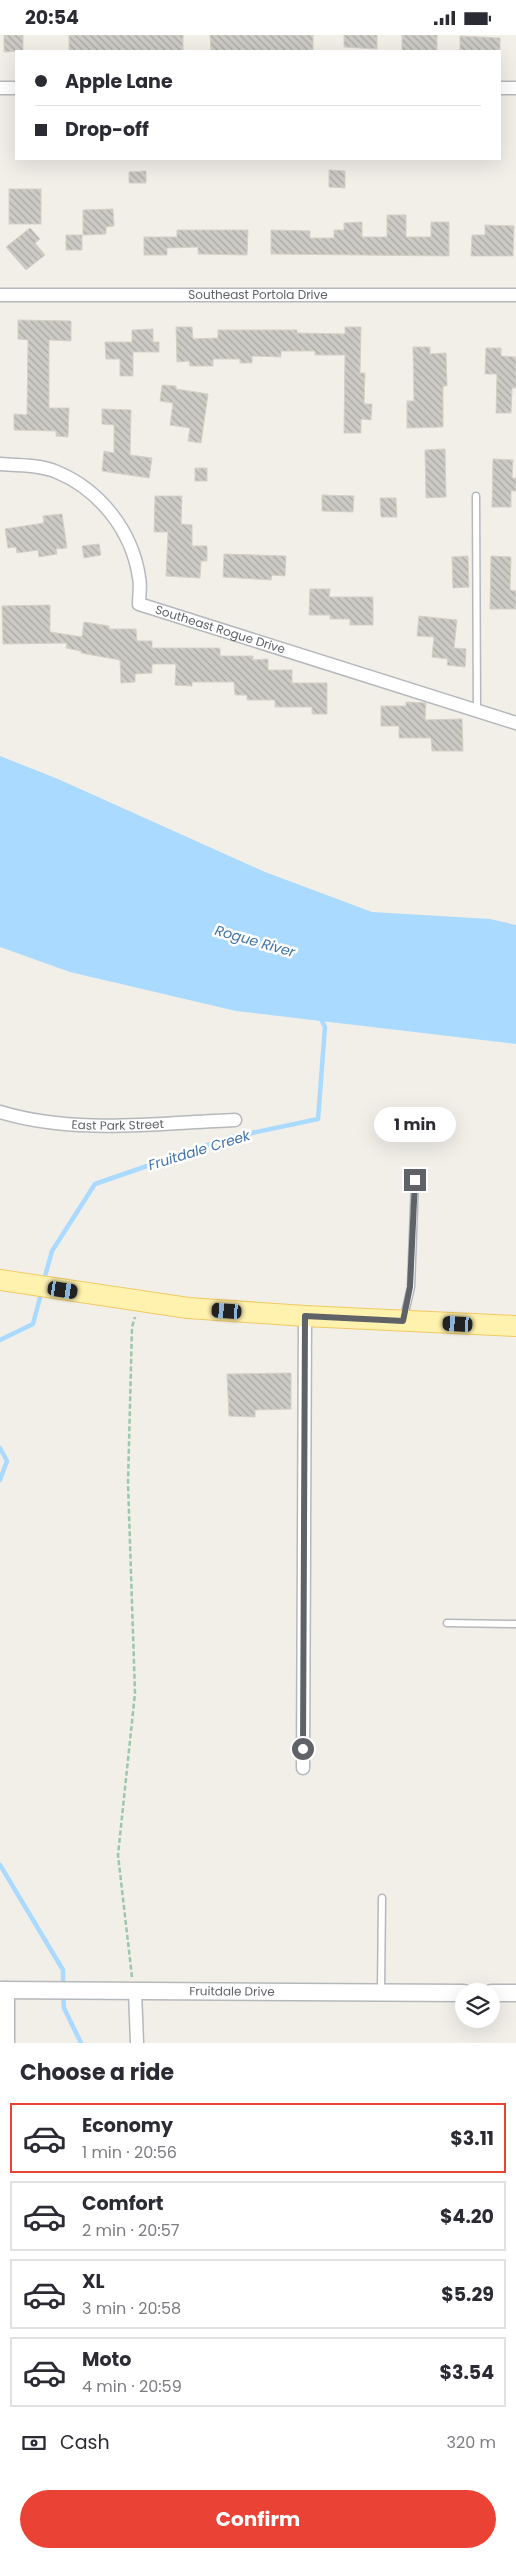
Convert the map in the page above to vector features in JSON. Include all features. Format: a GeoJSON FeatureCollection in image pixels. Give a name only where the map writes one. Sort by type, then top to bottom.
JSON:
{"type":"FeatureCollection","features":[{"type":"Feature","properties":{"kind":"main road"},"geometry":{"type":"LineString","coordinates":[[0,1280],[188,1308],[305,1316],[516,1326]]}},
{"type":"Feature","properties":{"kind":"street"},"geometry":{"type":"LineString","coordinates":[[0,88],[15,88]]}},
{"type":"Feature","properties":{"kind":"street"},"geometry":{"type":"LineString","coordinates":[[501,88],[516,89]]}},
{"type":"Feature","properties":{"kind":"street","name":"Southeast Portola Drive"},"geometry":{"type":"LineString","coordinates":[[0,295],[516,295]]}},
{"type":"Feature","properties":{"kind":"street","name":"Southeast Rogue Drive"},"geometry":{"type":"LineString","coordinates":[[0,464],[56,471],[85,488],[112,511],[128,539],[140,577],[139,604],[516,723]]}},
{"type":"Feature","properties":{"kind":"street","name":"East Park Street"},"geometry":{"type":"LineString","coordinates":[[0,1112],[14,1116],[98,1127],[235,1120]]}},
{"type":"Feature","properties":{"kind":"street"},"geometry":{"type":"LineString","coordinates":[[303,1768],[305,1316]]}},
{"type":"Feature","properties":{"kind":"street"},"geometry":{"type":"LineString","coordinates":[[3,1990],[6,2043]]}},
{"type":"Feature","properties":{"kind":"street","name":"Fruitdale Drive"},"geometry":{"type":"LineString","coordinates":[[3,1990],[455,1993]]}},
{"type":"Feature","properties":{"kind":"street"},"geometry":{"type":"LineString","coordinates":[[135,1991],[137,2043]]}},
{"type":"Feature","properties":{"kind":"street"},"geometry":{"type":"LineString","coordinates":[[500,1993],[516,1993]]}},
{"type":"Feature","properties":{"kind":"lane"},"geometry":{"type":"LineString","coordinates":[[476,497],[477,710]]}},
{"type":"Feature","properties":{"kind":"lane"},"geometry":{"type":"LineString","coordinates":[[403,1321],[410,1287],[415,1180]]}},
{"type":"Feature","properties":{"kind":"lane"},"geometry":{"type":"LineString","coordinates":[[448,1623],[516,1624]]}},
{"type":"Feature","properties":{"kind":"lane"},"geometry":{"type":"LineString","coordinates":[[381,1992],[382,1898]]}},
{"type":"Feature","properties":{"kind":"path"},"geometry":{"type":"LineString","coordinates":[[135,1991],[129,1965],[118,1855],[135,1693],[128,1483],[132,1327],[139,1301]]}},
{"type":"Feature","properties":{"kind":"water","name":"Rogue River"},"geometry":{"type":"Polygon","coordinates":[[[0,756],[58,779],[265,872],[372,912],[490,919],[516,925],[516,1044],[236,1011],[70,972],[0,947],[0,756]]]}},
{"type":"Feature","properties":{"kind":"building"},"geometry":{"type":"Polygon","coordinates":[[[4,35],[23,35],[23,50],[4,52],[4,35]]]}},
{"type":"Feature","properties":{"kind":"building"},"geometry":{"type":"Polygon","coordinates":[[[69,35],[183,35],[183,50],[69,50],[69,35]]]}},
{"type":"Feature","properties":{"kind":"building"},"geometry":{"type":"Polygon","coordinates":[[[210,35],[313,35],[313,50],[211,50],[210,35]]]}},
{"type":"Feature","properties":{"kind":"building"},"geometry":{"type":"Polygon","coordinates":[[[344,35],[377,35],[377,49],[344,47],[344,35]]]}},
{"type":"Feature","properties":{"kind":"building"},"geometry":{"type":"Polygon","coordinates":[[[402,35],[437,35],[437,50],[402,50],[402,35]]]}},
{"type":"Feature","properties":{"kind":"building"},"geometry":{"type":"Polygon","coordinates":[[[460,36],[500,38],[500,50],[460,50],[460,36]]]}},
{"type":"Feature","properties":{"kind":"building"},"geometry":{"type":"Polygon","coordinates":[[[329,170],[345,171],[345,188],[329,187],[329,170]]]}},
{"type":"Feature","properties":{"kind":"building"},"geometry":{"type":"Polygon","coordinates":[[[146,171],[146,183],[129,183],[129,172],[146,171]]]}},
{"type":"Feature","properties":{"kind":"building"},"geometry":{"type":"Polygon","coordinates":[[[9,189],[41,189],[41,224],[9,224],[9,189]]]}},
{"type":"Feature","properties":{"kind":"building"},"geometry":{"type":"Polygon","coordinates":[[[113,209],[114,226],[106,227],[106,234],[83,235],[83,210],[113,209]]]}},
{"type":"Feature","properties":{"kind":"building"},"geometry":{"type":"Polygon","coordinates":[[[387,215],[406,215],[406,237],[431,237],[431,222],[449,222],[449,256],[271,254],[271,230],[310,231],[310,238],[334,238],[334,230],[344,230],[344,223],[362,222],[362,237],[387,237],[387,215]]]}},
{"type":"Feature","properties":{"kind":"building"},"geometry":{"type":"Polygon","coordinates":[[[485,225],[514,226],[513,256],[471,256],[472,235],[485,235],[485,225]]]}},
{"type":"Feature","properties":{"kind":"building"},"geometry":{"type":"Polygon","coordinates":[[[30,228],[40,239],[35,243],[45,255],[26,270],[6,247],[30,228]]]}},
{"type":"Feature","properties":{"kind":"building"},"geometry":{"type":"Polygon","coordinates":[[[177,230],[248,230],[247,255],[198,254],[198,247],[167,248],[167,255],[144,255],[144,237],[177,237],[177,230]]]}},
{"type":"Feature","properties":{"kind":"building"},"geometry":{"type":"Polygon","coordinates":[[[66,235],[82,235],[82,250],[66,250],[66,235]]]}},
{"type":"Feature","properties":{"kind":"building"},"geometry":{"type":"Polygon","coordinates":[[[18,320],[71,321],[71,341],[49,340],[49,408],[69,408],[68,437],[56,436],[56,431],[14,430],[14,414],[27,415],[28,340],[18,339],[18,320]]]}},
{"type":"Feature","properties":{"kind":"building"},"geometry":{"type":"Polygon","coordinates":[[[176,327],[192,327],[193,339],[218,338],[218,330],[297,330],[297,333],[345,334],[345,327],[361,327],[360,373],[365,373],[364,404],[372,404],[371,420],[361,419],[361,433],[344,433],[345,355],[315,355],[315,351],[281,351],[281,357],[252,356],[252,363],[240,363],[240,359],[213,359],[213,366],[190,366],[189,361],[177,362],[176,327]]]}},
{"type":"Feature","properties":{"kind":"building"},"geometry":{"type":"Polygon","coordinates":[[[153,329],[153,342],[159,342],[159,352],[133,352],[133,376],[120,376],[120,359],[106,359],[105,342],[132,342],[132,330],[153,329]]]}},
{"type":"Feature","properties":{"kind":"building"},"geometry":{"type":"Polygon","coordinates":[[[413,347],[430,347],[430,354],[446,353],[447,386],[443,386],[443,427],[407,428],[407,401],[414,401],[413,347]]]}},
{"type":"Feature","properties":{"kind":"building"},"geometry":{"type":"Polygon","coordinates":[[[486,348],[501,348],[501,356],[516,357],[516,388],[512,388],[511,413],[496,413],[497,374],[485,374],[486,348]]]}},
{"type":"Feature","properties":{"kind":"building"},"geometry":{"type":"Polygon","coordinates":[[[162,385],[176,386],[176,389],[208,394],[201,443],[188,441],[190,428],[170,425],[173,403],[160,401],[162,385]]]}},
{"type":"Feature","properties":{"kind":"building"},"geometry":{"type":"Polygon","coordinates":[[[102,409],[131,410],[130,455],[152,458],[149,478],[102,471],[104,451],[114,453],[114,425],[102,424],[102,409]]]}},
{"type":"Feature","properties":{"kind":"building"},"geometry":{"type":"Polygon","coordinates":[[[445,449],[446,497],[426,498],[425,450],[445,449]]]}},
{"type":"Feature","properties":{"kind":"building"},"geometry":{"type":"Polygon","coordinates":[[[493,459],[513,460],[512,478],[516,478],[516,491],[511,491],[511,507],[492,507],[493,459]]]}},
{"type":"Feature","properties":{"kind":"building"},"geometry":{"type":"Polygon","coordinates":[[[195,468],[207,468],[207,481],[195,481],[195,468]]]}},
{"type":"Feature","properties":{"kind":"building"},"geometry":{"type":"Polygon","coordinates":[[[322,495],[354,496],[353,512],[322,511],[322,495]]]}},
{"type":"Feature","properties":{"kind":"building"},"geometry":{"type":"Polygon","coordinates":[[[155,496],[182,496],[181,524],[192,525],[192,546],[207,546],[207,561],[201,561],[200,578],[166,576],[168,532],[154,532],[155,496]]]}},
{"type":"Feature","properties":{"kind":"building"},"geometry":{"type":"Polygon","coordinates":[[[380,498],[396,498],[397,517],[381,517],[380,498]]]}},
{"type":"Feature","properties":{"kind":"building"},"geometry":{"type":"Polygon","coordinates":[[[62,514],[67,548],[56,549],[57,554],[39,557],[38,550],[17,553],[16,547],[8,548],[5,529],[44,523],[43,516],[62,514]]]}},
{"type":"Feature","properties":{"kind":"building"},"geometry":{"type":"Polygon","coordinates":[[[99,544],[101,555],[84,558],[82,546],[99,544]]]}},
{"type":"Feature","properties":{"kind":"building"},"geometry":{"type":"Polygon","coordinates":[[[224,554],[286,556],[285,576],[272,575],[271,580],[223,577],[224,554]]]}},
{"type":"Feature","properties":{"kind":"building"},"geometry":{"type":"Polygon","coordinates":[[[468,556],[469,587],[453,588],[452,557],[468,556]]]}},
{"type":"Feature","properties":{"kind":"building"},"geometry":{"type":"Polygon","coordinates":[[[491,556],[511,557],[510,590],[516,591],[516,609],[490,609],[491,556]]]}},
{"type":"Feature","properties":{"kind":"building"},"geometry":{"type":"Polygon","coordinates":[[[310,589],[330,589],[329,597],[373,597],[373,625],[350,625],[350,619],[330,619],[330,615],[309,615],[310,589]]]}},
{"type":"Feature","properties":{"kind":"building"},"geometry":{"type":"Polygon","coordinates":[[[50,605],[50,632],[82,637],[84,622],[109,626],[109,629],[136,629],[137,641],[152,641],[152,648],[220,648],[220,656],[253,656],[253,660],[268,659],[268,670],[292,670],[292,683],[327,683],[327,714],[312,714],[312,707],[275,707],[275,700],[247,700],[247,695],[235,695],[234,682],[192,682],[192,686],[175,685],[176,664],[152,664],[152,673],[135,674],[135,682],[121,683],[120,660],[81,653],[81,651],[66,648],[67,643],[3,644],[2,606],[50,605]]]}},
{"type":"Feature","properties":{"kind":"building"},"geometry":{"type":"Polygon","coordinates":[[[419,616],[457,620],[454,648],[466,649],[465,667],[447,665],[448,659],[432,657],[434,637],[417,636],[419,616]]]}},
{"type":"Feature","properties":{"kind":"building"},"geometry":{"type":"Polygon","coordinates":[[[406,702],[426,703],[425,720],[462,719],[463,751],[432,751],[431,738],[399,738],[399,726],[381,726],[381,706],[406,706],[406,702]]]}},
{"type":"Feature","properties":{"kind":"building"},"geometry":{"type":"Polygon","coordinates":[[[291,1373],[291,1409],[255,1410],[255,1417],[229,1416],[227,1374],[291,1373]]]}},
{"type":"Feature","properties":{"kind":"waterway","name":"Fruitdale Creek"},"geometry":{"type":"LineString","coordinates":[[44,1280],[52,1251],[95,1184],[228,1138],[318,1119],[325,1027],[320,1017]]}},
{"type":"Feature","properties":{"kind":"waterway","name":"Fruitdale Creek"},"geometry":{"type":"LineString","coordinates":[[0,1340],[33,1324],[42,1290]]}},
{"type":"Feature","properties":{"kind":"waterway","name":"Fruitdale Creek"},"geometry":{"type":"LineString","coordinates":[[0,1448],[7,1461],[0,1480]]}},
{"type":"Feature","properties":{"kind":"waterway","name":"Fruitdale Creek"},"geometry":{"type":"LineString","coordinates":[[0,1865],[63,1970],[63,1986]]}},
{"type":"Feature","properties":{"kind":"waterway","name":"Fruitdale Creek"},"geometry":{"type":"LineString","coordinates":[[63,1994],[64,2008],[81,2043]]}},
{"type":"Feature","properties":{"kind":"route"},"geometry":{"type":"LineString","coordinates":[[303,1749],[305,1316],[403,1321],[410,1287],[415,1180]]}}]}
